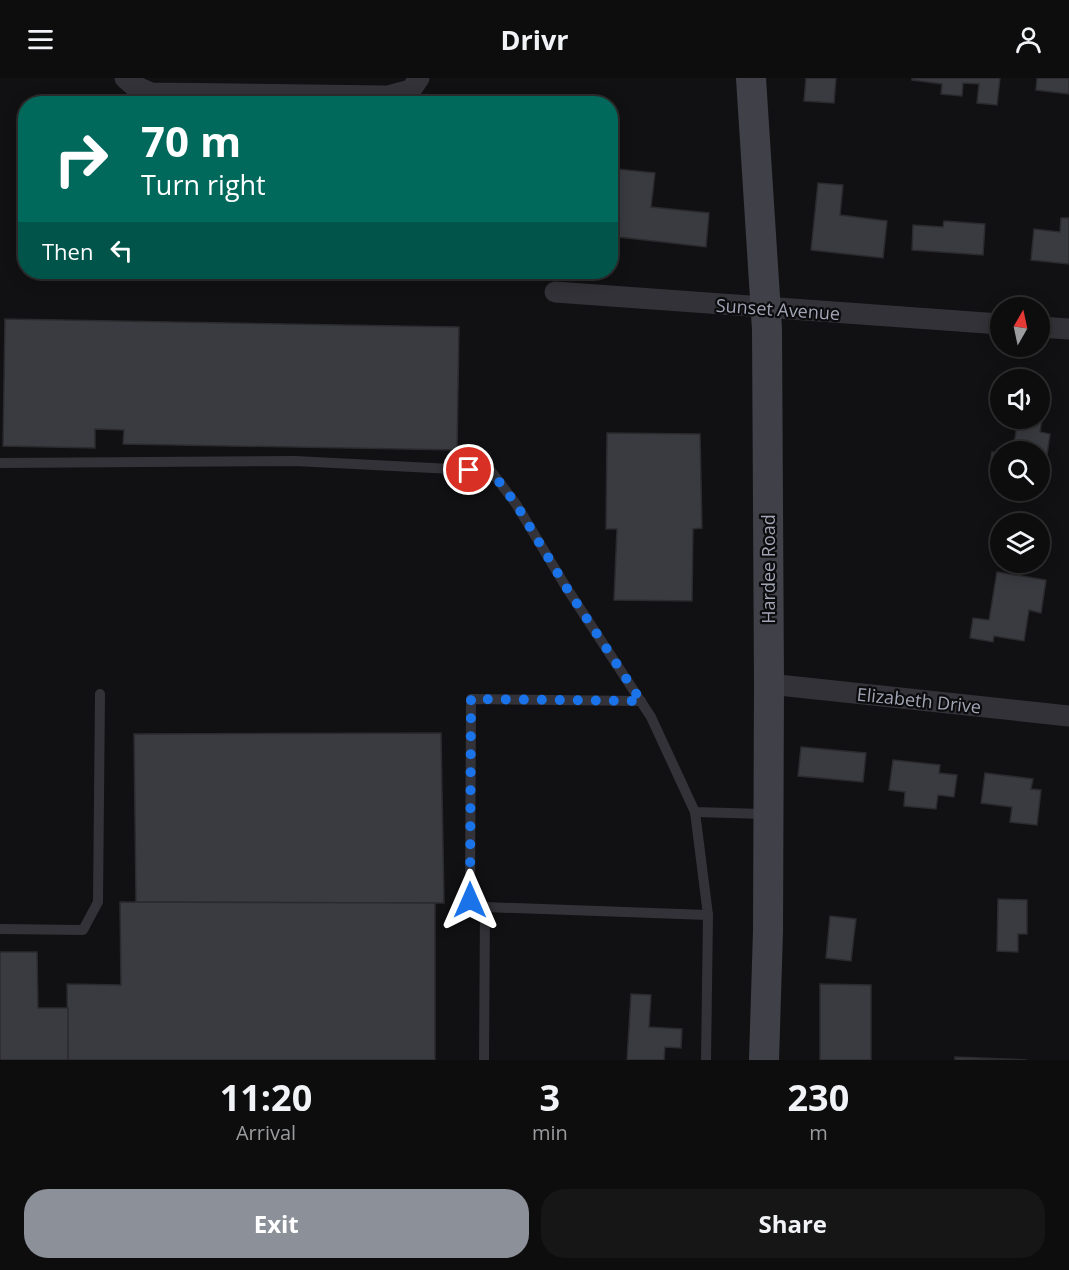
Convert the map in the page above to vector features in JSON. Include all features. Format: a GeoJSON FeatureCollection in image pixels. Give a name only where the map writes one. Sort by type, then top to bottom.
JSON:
{"type":"FeatureCollection","features":[{"type":"Feature","properties":{"kind":"street"},"geometry":{"type":"LineString","coordinates":[[125,78],[133,86],[151,93],[388,96],[411,90],[419,78]]}},
{"type":"Feature","properties":{"kind":"street","name":"Hardee Road"},"geometry":{"type":"LineString","coordinates":[[751,78],[767,308],[769,684],[768,931],[764,1060]]}},
{"type":"Feature","properties":{"kind":"street","name":"Sunset Avenue"},"geometry":{"type":"LineString","coordinates":[[555,292],[990,323]]}},
{"type":"Feature","properties":{"kind":"street"},"geometry":{"type":"LineString","coordinates":[[1050,328],[1069,329]]}},
{"type":"Feature","properties":{"kind":"street","name":"Elizabeth Drive"},"geometry":{"type":"LineString","coordinates":[[769,684],[1069,716]]}},
{"type":"Feature","properties":{"kind":"lane"},"geometry":{"type":"LineString","coordinates":[[0,463],[295,461],[491,471],[516,504],[566,587],[651,717],[695,812],[708,915],[706,1060]]}},
{"type":"Feature","properties":{"kind":"lane"},"geometry":{"type":"LineString","coordinates":[[0,929],[83,930],[98,902],[100,694]]}},
{"type":"Feature","properties":{"kind":"lane"},"geometry":{"type":"LineString","coordinates":[[641,701],[471,699],[470,900],[485,907],[708,915]]}},
{"type":"Feature","properties":{"kind":"lane"},"geometry":{"type":"LineString","coordinates":[[695,812],[768,814]]}},
{"type":"Feature","properties":{"kind":"lane"},"geometry":{"type":"LineString","coordinates":[[484,1060],[485,907]]}},
{"type":"Feature","properties":{"kind":"building"},"geometry":{"type":"Polygon","coordinates":[[[806,78],[836,78],[834,103],[804,101],[806,78]]]}},
{"type":"Feature","properties":{"kind":"building"},"geometry":{"type":"Polygon","coordinates":[[[912,78],[1000,78],[997,105],[977,103],[979,84],[963,83],[962,96],[941,94],[942,84],[912,80],[912,78]]]}},
{"type":"Feature","properties":{"kind":"building"},"geometry":{"type":"Polygon","coordinates":[[[1037,78],[1069,78],[1069,94],[1036,90],[1037,78]]]}},
{"type":"Feature","properties":{"kind":"building"},"geometry":{"type":"Polygon","coordinates":[[[618,169],[655,173],[651,207],[709,213],[706,247],[618,237],[618,169]]]}},
{"type":"Feature","properties":{"kind":"building"},"geometry":{"type":"Polygon","coordinates":[[[818,183],[843,185],[840,215],[887,221],[883,258],[811,250],[818,183]]]}},
{"type":"Feature","properties":{"kind":"building"},"geometry":{"type":"Polygon","coordinates":[[[1061,218],[1069,218],[1069,264],[1031,260],[1034,229],[1060,232],[1061,218]]]}},
{"type":"Feature","properties":{"kind":"building"},"geometry":{"type":"Polygon","coordinates":[[[944,221],[985,224],[983,255],[912,250],[913,225],[943,227],[944,221]]]}},
{"type":"Feature","properties":{"kind":"building"},"geometry":{"type":"Polygon","coordinates":[[[5,319],[459,327],[457,450],[123,444],[124,430],[95,429],[95,448],[3,446],[5,319]]]}},
{"type":"Feature","properties":{"kind":"building"},"geometry":{"type":"Polygon","coordinates":[[[1016,429],[1040,429],[1040,432],[1050,434],[1049,441],[1015,441],[1016,429]]]}},
{"type":"Feature","properties":{"kind":"building"},"geometry":{"type":"Polygon","coordinates":[[[607,433],[700,434],[702,528],[693,529],[692,601],[614,600],[617,529],[606,529],[607,433]]]}},
{"type":"Feature","properties":{"kind":"building"},"geometry":{"type":"Polygon","coordinates":[[[997,573],[1046,580],[1041,613],[1029,610],[1024,641],[994,636],[993,642],[970,638],[973,618],[989,620],[997,573]]]}},
{"type":"Feature","properties":{"kind":"building"},"geometry":{"type":"Polygon","coordinates":[[[441,733],[444,903],[136,902],[134,734],[441,733]]]}},
{"type":"Feature","properties":{"kind":"building"},"geometry":{"type":"Polygon","coordinates":[[[801,747],[866,753],[863,782],[798,776],[801,747]]]}},
{"type":"Feature","properties":{"kind":"building"},"geometry":{"type":"Polygon","coordinates":[[[893,760],[940,765],[939,773],[957,775],[954,797],[938,795],[936,809],[904,806],[905,792],[889,790],[893,760]]]}},
{"type":"Feature","properties":{"kind":"building"},"geometry":{"type":"Polygon","coordinates":[[[985,773],[1033,779],[1031,789],[1041,790],[1037,825],[1010,822],[1012,807],[981,803],[985,773]]]}},
{"type":"Feature","properties":{"kind":"building"},"geometry":{"type":"Polygon","coordinates":[[[998,899],[1027,900],[1027,934],[1018,934],[1018,952],[997,951],[998,899]]]}},
{"type":"Feature","properties":{"kind":"building"},"geometry":{"type":"Polygon","coordinates":[[[120,902],[435,903],[435,1060],[68,1060],[67,984],[121,985],[120,902]]]}},
{"type":"Feature","properties":{"kind":"building"},"geometry":{"type":"Polygon","coordinates":[[[830,916],[856,919],[851,961],[826,958],[830,916]]]}},
{"type":"Feature","properties":{"kind":"building"},"geometry":{"type":"Polygon","coordinates":[[[0,952],[37,952],[38,1008],[68,1008],[68,1060],[0,1060],[0,952]]]}},
{"type":"Feature","properties":{"kind":"building"},"geometry":{"type":"Polygon","coordinates":[[[820,984],[871,985],[871,1060],[820,1060],[820,984]]]}},
{"type":"Feature","properties":{"kind":"building"},"geometry":{"type":"Polygon","coordinates":[[[631,994],[651,995],[649,1027],[682,1029],[681,1048],[665,1047],[664,1060],[627,1060],[631,994]]]}},
{"type":"Feature","properties":{"kind":"building"},"geometry":{"type":"Polygon","coordinates":[[[955,1057],[1027,1060],[955,1060],[955,1057]]]}},
{"type":"Feature","properties":{"kind":"route"},"geometry":{"type":"LineString","coordinates":[[469,470],[491,471],[516,504],[566,587],[641,701],[471,699],[470,900]]}}]}
